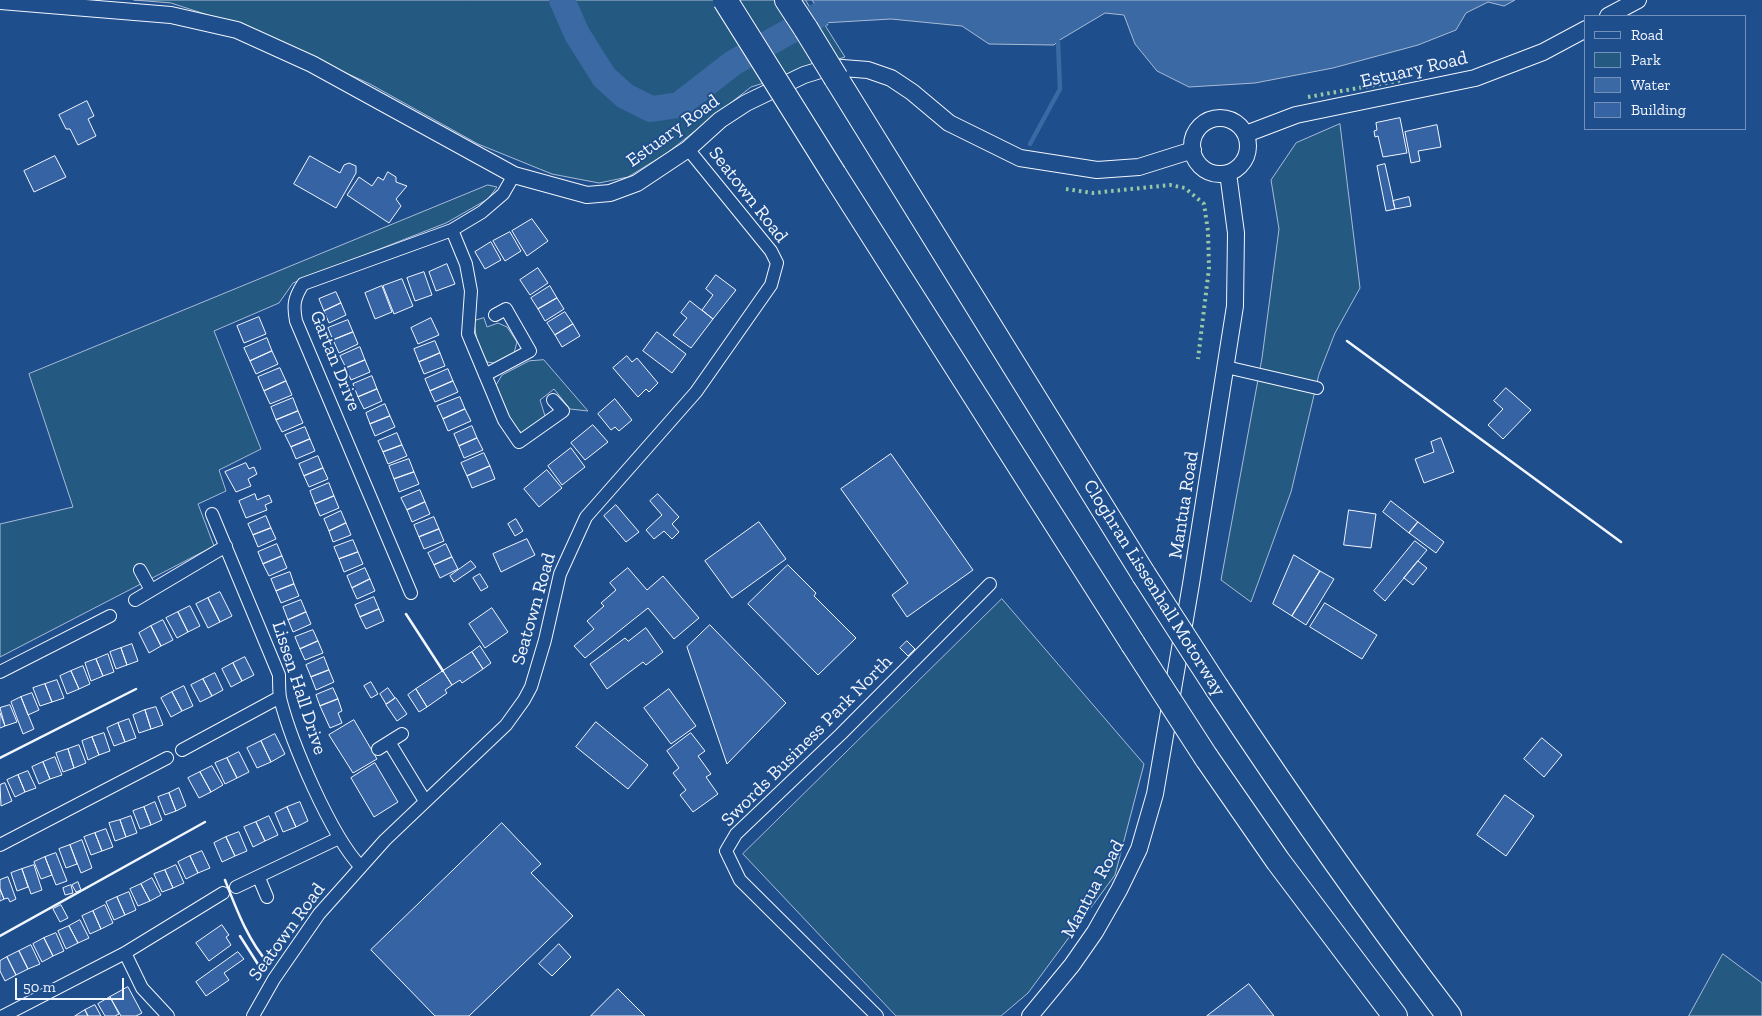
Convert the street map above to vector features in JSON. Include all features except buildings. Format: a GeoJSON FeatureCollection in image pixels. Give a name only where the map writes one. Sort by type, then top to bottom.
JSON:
{"type":"FeatureCollection","features":[{"type":"Feature","properties":{"kind":"highway"},"geometry":{"type":"LineString","coordinates":[[725,0],[1206,757],[1278,861],[1394,1016]]}},
{"type":"Feature","properties":{"kind":"highway","name":"Cloghran Lissenhall Motorway"},"geometry":{"type":"LineString","coordinates":[[787,0],[1217,688],[1301,815],[1385,933],[1449,1016]]}},
{"type":"Feature","properties":{"kind":"street"},"geometry":{"type":"LineString","coordinates":[[1610,15],[1638,0]]}},
{"type":"Feature","properties":{"kind":"street","name":"Estuary Road"},"geometry":{"type":"LineString","coordinates":[[0,1],[171,15],[237,30],[312,64],[514,175],[587,195],[610,193],[637,183],[688,149],[720,120],[746,103],[804,75],[830,67],[868,70],[891,78],[912,92],[949,123],[1020,158],[1097,170],[1139,167],[1193,150]]}},
{"type":"Feature","properties":{"kind":"street","name":"Estuary Road"},"geometry":{"type":"LineString","coordinates":[[1246,134],[1296,115],[1475,78],[1543,52],[1584,30]]}},
{"type":"Feature","properties":{"kind":"street"},"geometry":{"type":"LineString","coordinates":[[1226,118],[1234,122],[1246,134],[1248,144],[1243,162],[1228,173],[1218,174],[1202,166],[1193,150],[1196,133],[1208,121],[1226,118]]}},
{"type":"Feature","properties":{"kind":"street","name":"Seatown Road"},"geometry":{"type":"LineString","coordinates":[[253,1016],[274,978],[319,914],[361,867],[425,801],[506,725],[524,700],[531,687],[545,640],[560,574],[586,517],[696,392],[771,285],[777,263],[771,252],[688,149]]}},
{"type":"Feature","properties":{"kind":"street","name":"Mantua Road"},"geometry":{"type":"LineString","coordinates":[[1030,1016],[1072,965],[1095,932],[1119,890],[1142,840],[1156,784],[1235,306],[1236,233],[1228,173]]}},
{"type":"Feature","properties":{"kind":"street","name":"Gartan Drive"},"geometry":{"type":"LineString","coordinates":[[411,593],[296,321],[293,306],[296,295],[303,284],[452,230],[482,212],[503,194],[514,175]]}},
{"type":"Feature","properties":{"kind":"street"},"geometry":{"type":"LineString","coordinates":[[452,230],[466,264],[471,291],[468,334],[504,420],[519,442],[562,411],[554,400]]}},
{"type":"Feature","properties":{"kind":"street"},"geometry":{"type":"LineString","coordinates":[[485,375],[530,351],[506,309],[495,315]]}},
{"type":"Feature","properties":{"kind":"street"},"geometry":{"type":"LineString","coordinates":[[1226,367],[1316,388]]}},
{"type":"Feature","properties":{"kind":"street","name":"Lissen Hall Drive"},"geometry":{"type":"LineString","coordinates":[[212,514],[279,675],[280,697],[302,761],[339,838],[348,854],[361,867]]}},
{"type":"Feature","properties":{"kind":"street"},"geometry":{"type":"LineString","coordinates":[[134,600],[226,546]]}},
{"type":"Feature","properties":{"kind":"street"},"geometry":{"type":"LineString","coordinates":[[140,570],[151,590]]}},
{"type":"Feature","properties":{"kind":"street","name":"Swords Business Park North"},"geometry":{"type":"LineString","coordinates":[[877,1016],[740,880],[726,851],[736,834],[841,734],[990,584]]}},
{"type":"Feature","properties":{"kind":"street"},"geometry":{"type":"LineString","coordinates":[[0,672],[110,616]]}},
{"type":"Feature","properties":{"kind":"street"},"geometry":{"type":"LineString","coordinates":[[182,750],[280,697]]}},
{"type":"Feature","properties":{"kind":"street"},"geometry":{"type":"LineString","coordinates":[[402,734],[383,746],[425,801]]}},
{"type":"Feature","properties":{"kind":"street"},"geometry":{"type":"LineString","coordinates":[[0,845],[167,758]]}},
{"type":"Feature","properties":{"kind":"street"},"geometry":{"type":"LineString","coordinates":[[236,887],[259,878],[339,838]]}},
{"type":"Feature","properties":{"kind":"street"},"geometry":{"type":"LineString","coordinates":[[259,878],[267,896]]}},
{"type":"Feature","properties":{"kind":"street"},"geometry":{"type":"LineString","coordinates":[[4,1016],[125,953],[223,893]]}},
{"type":"Feature","properties":{"kind":"street"},"geometry":{"type":"LineString","coordinates":[[125,953],[142,988],[168,1016]]}},
{"type":"Feature","properties":{"kind":"green space"},"geometry":{"type":"Polygon","coordinates":[[[134,0],[809,0],[845,57],[751,87],[667,153],[628,177],[599,183],[552,174],[478,144],[370,84],[248,28],[171,3],[134,0]]]}},
{"type":"Feature","properties":{"kind":"green space"},"geometry":{"type":"Polygon","coordinates":[[[1340,124],[1360,288],[1335,333],[1319,374],[1291,492],[1251,602],[1221,580],[1262,358],[1279,229],[1271,180],[1296,143],[1340,124]]]}},
{"type":"Feature","properties":{"kind":"green space"},"geometry":{"type":"Polygon","coordinates":[[[488,185],[497,187],[488,199],[446,223],[293,283],[279,303],[214,331],[261,449],[219,470],[226,491],[198,504],[214,546],[0,657],[0,524],[73,507],[29,374],[488,185]]]}},
{"type":"Feature","properties":{"kind":"green space"},"geometry":{"type":"Polygon","coordinates":[[[484,318],[487,327],[498,323],[507,327],[517,342],[514,353],[494,363],[487,362],[478,349],[474,321],[484,318]]]}},
{"type":"Feature","properties":{"kind":"green space"},"geometry":{"type":"Polygon","coordinates":[[[544,360],[588,411],[570,409],[554,389],[540,400],[545,416],[532,428],[522,433],[515,428],[497,396],[496,385],[502,375],[529,361],[544,360]]]}},
{"type":"Feature","properties":{"kind":"green space"},"geometry":{"type":"Polygon","coordinates":[[[1002,599],[1144,764],[1115,875],[1028,993],[1001,1016],[896,1016],[743,854],[1002,599]]]}},
{"type":"Feature","properties":{"kind":"green space"},"geometry":{"type":"Polygon","coordinates":[[[1723,954],[1762,983],[1762,1016],[1689,1016],[1723,954]]]}},
{"type":"Feature","properties":{"kind":"water"},"geometry":{"type":"Polygon","coordinates":[[[809,0],[1515,0],[1504,6],[1488,2],[1466,13],[1456,30],[1418,45],[1333,68],[1255,83],[1189,87],[1157,71],[1135,44],[1124,15],[1105,13],[1054,45],[989,44],[962,26],[891,19],[822,23],[809,0]]]}},
{"type":"Feature","properties":{"kind":"pier"},"geometry":{"type":"Polygon","coordinates":[[[806,0],[812,0],[828,25],[820,25],[806,0]]]}},
{"type":"Feature","properties":{"kind":"waterway"},"geometry":{"type":"LineString","coordinates":[[562,0],[577,34],[604,77],[625,96],[651,109],[679,105],[733,63],[817,16]]}},
{"type":"Feature","properties":{"kind":"waterway"},"geometry":{"type":"LineString","coordinates":[[1030,144],[1060,89],[1058,41]]}},
{"type":"Feature","properties":{"kind":"hedge"},"geometry":{"type":"LineString","coordinates":[[1308,97],[1403,80]]}},
{"type":"Feature","properties":{"kind":"hedge"},"geometry":{"type":"LineString","coordinates":[[1066,189],[1093,193],[1170,185],[1185,188],[1204,204],[1208,231],[1209,268],[1198,359]]}},
{"type":"Feature","properties":{"kind":"wall"},"geometry":{"type":"LineString","coordinates":[[1347,341],[1621,542]]}},
{"type":"Feature","properties":{"kind":"wall"},"geometry":{"type":"LineString","coordinates":[[406,614],[443,671]]}},
{"type":"Feature","properties":{"kind":"wall"},"geometry":{"type":"LineString","coordinates":[[0,758],[136,689]]}},
{"type":"Feature","properties":{"kind":"wall"},"geometry":{"type":"LineString","coordinates":[[0,936],[205,822]]}},
{"type":"Feature","properties":{"kind":"wall"},"geometry":{"type":"LineString","coordinates":[[225,880],[249,935],[269,964]]}},
{"type":"Feature","properties":{"kind":"wall"},"geometry":{"type":"LineString","coordinates":[[240,936],[261,969]]}}]}
